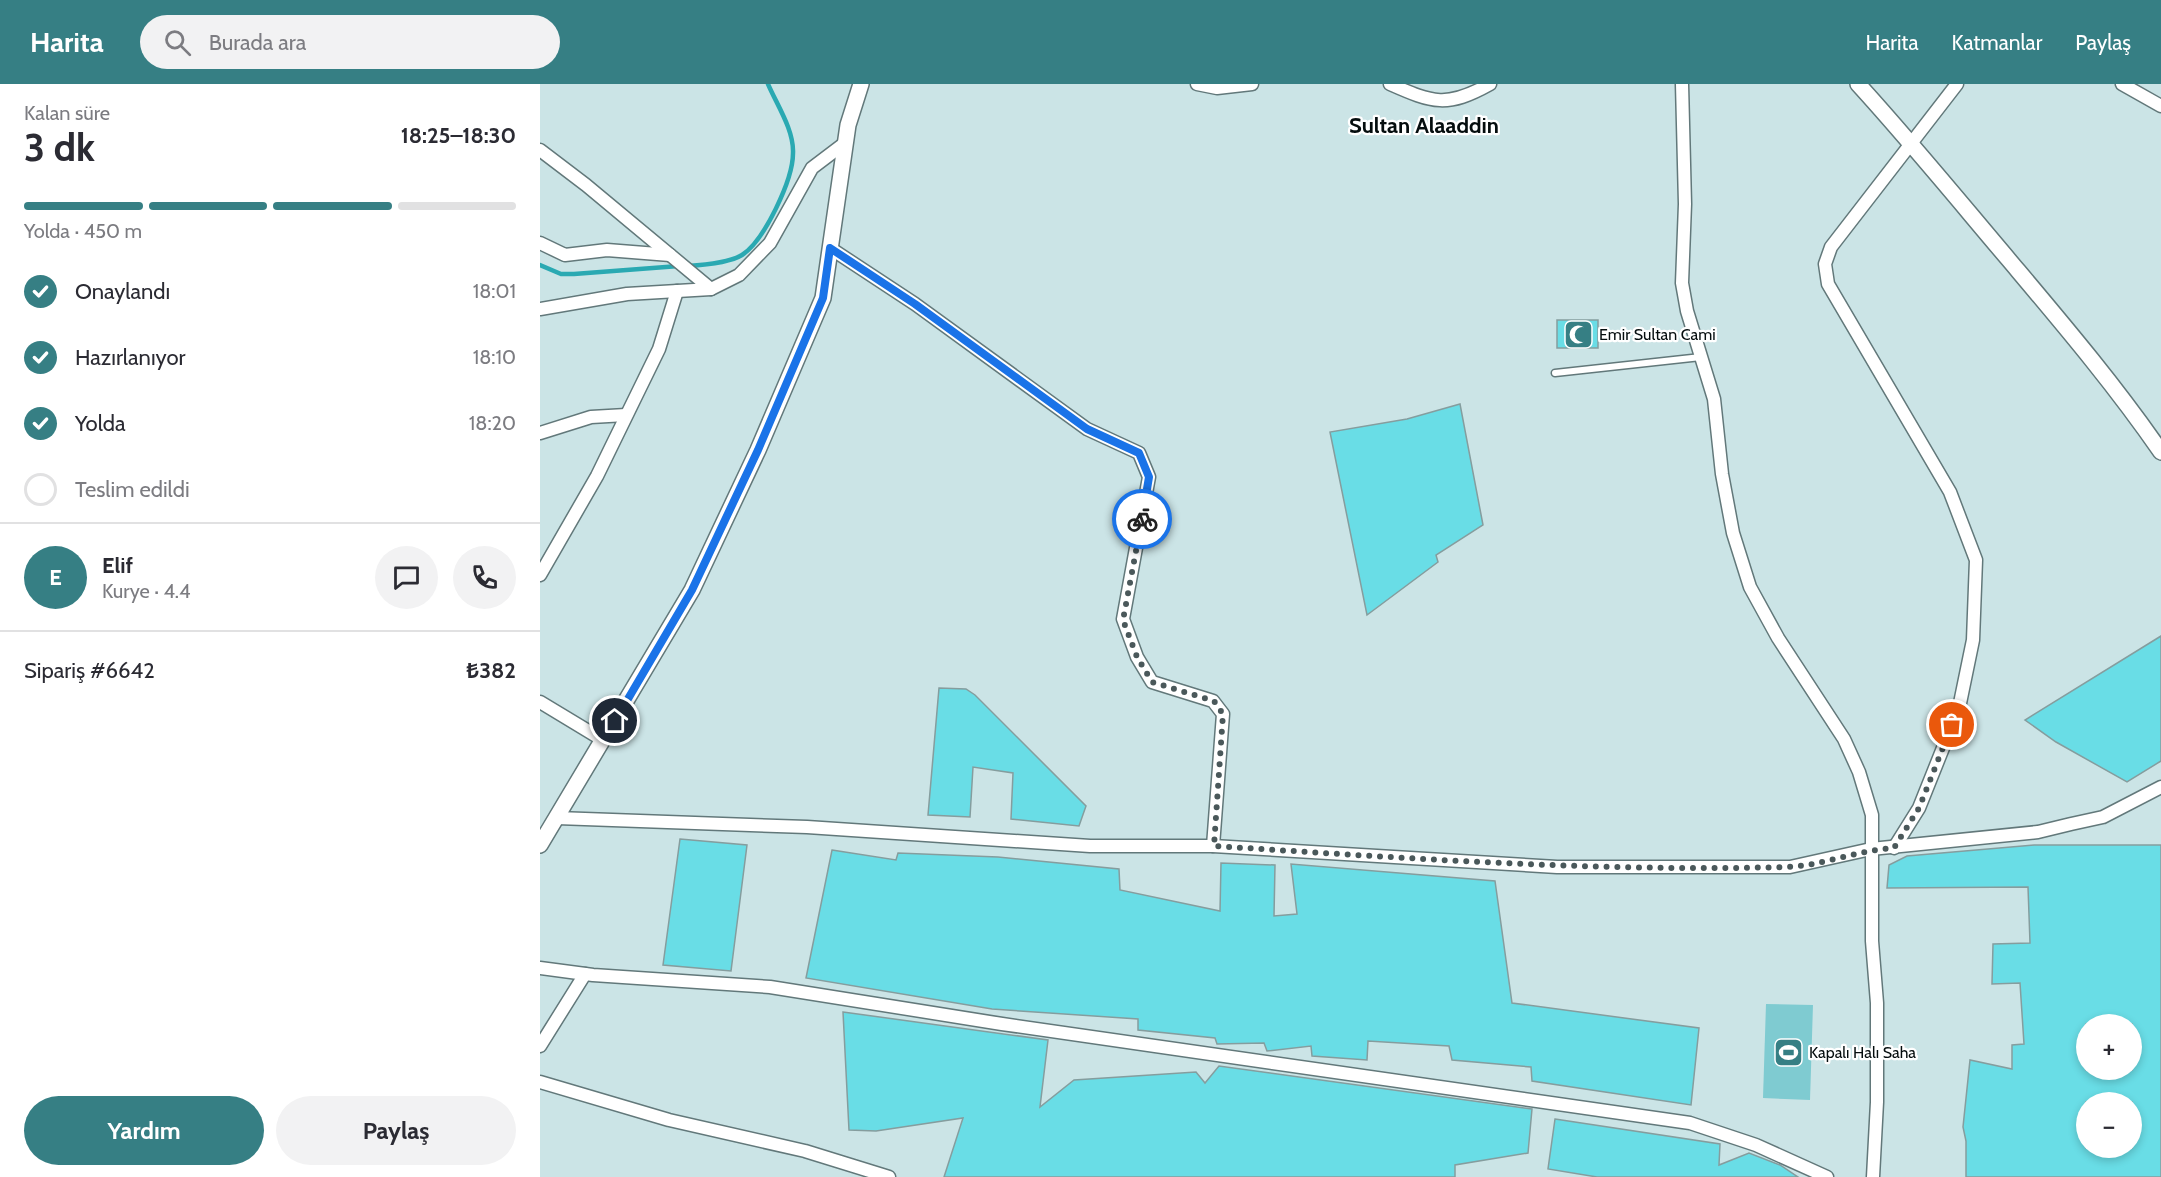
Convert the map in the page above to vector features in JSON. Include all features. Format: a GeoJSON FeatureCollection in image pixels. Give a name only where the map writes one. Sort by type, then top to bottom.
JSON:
{"type":"FeatureCollection","features":[{"type":"Feature","properties":{"kind":"street"},"geometry":{"type":"LineString","coordinates":[[540,845],[692,590],[758,450],[823,298],[845,143],[861,84]]}},
{"type":"Feature","properties":{"kind":"street"},"geometry":{"type":"LineString","coordinates":[[1197,84],[1217,88],[1252,84]]}},
{"type":"Feature","properties":{"kind":"street"},"geometry":{"type":"LineString","coordinates":[[1390,84],[1434,101],[1454,100],[1490,84]]}},
{"type":"Feature","properties":{"kind":"street"},"geometry":{"type":"LineString","coordinates":[[1682,84],[1685,204],[1682,283],[1687,311],[1714,399],[1722,474],[1733,533],[1750,587],[1778,638],[1844,738],[1872,815],[1871,849],[1877,1003],[1877,1102],[1873,1177]]}},
{"type":"Feature","properties":{"kind":"street"},"geometry":{"type":"LineString","coordinates":[[1858,84],[1912,143],[2075,336],[2121,394],[2161,452]]}},
{"type":"Feature","properties":{"kind":"street"},"geometry":{"type":"LineString","coordinates":[[1894,848],[1919,808],[1959,708],[1973,640],[1976,560],[1950,492],[1828,284],[1825,264],[1831,247],[1957,84]]}},
{"type":"Feature","properties":{"kind":"street"},"geometry":{"type":"LineString","coordinates":[[2122,84],[2161,106]]}},
{"type":"Feature","properties":{"kind":"street"},"geometry":{"type":"LineString","coordinates":[[540,309],[627,294],[711,289],[739,274],[770,243],[812,168],[845,143]]}},
{"type":"Feature","properties":{"kind":"street"},"geometry":{"type":"LineString","coordinates":[[540,150],[586,184],[711,289]]}},
{"type":"Feature","properties":{"kind":"street"},"geometry":{"type":"LineString","coordinates":[[540,243],[565,255],[607,250],[670,255]]}},
{"type":"Feature","properties":{"kind":"street"},"geometry":{"type":"LineString","coordinates":[[830,248],[915,304],[1087,429],[1139,453],[1149,477],[1123,620],[1137,657],[1152,682],[1214,701],[1223,714],[1214,846]]}},
{"type":"Feature","properties":{"kind":"street"},"geometry":{"type":"LineString","coordinates":[[540,575],[597,476],[659,350],[677,291]]}},
{"type":"Feature","properties":{"kind":"street"},"geometry":{"type":"LineString","coordinates":[[540,433],[591,417],[626,415]]}},
{"type":"Feature","properties":{"kind":"street"},"geometry":{"type":"LineString","coordinates":[[540,702],[603,740]]}},
{"type":"Feature","properties":{"kind":"street"},"geometry":{"type":"LineString","coordinates":[[557,818],[807,827],[1090,846],[1214,846],[1557,867],[1790,867],[1871,849],[2038,832],[2071,825],[2103,817],[2161,788]]}},
{"type":"Feature","properties":{"kind":"street"},"geometry":{"type":"LineString","coordinates":[[540,968],[585,974],[770,987],[1002,1024],[1690,1123],[1756,1145],[1827,1177]]}},
{"type":"Feature","properties":{"kind":"street"},"geometry":{"type":"LineString","coordinates":[[540,1046],[585,974]]}},
{"type":"Feature","properties":{"kind":"street"},"geometry":{"type":"LineString","coordinates":[[540,1082],[669,1120],[805,1151],[890,1177]]}},
{"type":"Feature","properties":{"kind":"lane"},"geometry":{"type":"LineString","coordinates":[[1555,373],[1701,357]]}},
{"type":"Feature","properties":{"kind":"shaded area","name":"Kapalı Halı Saha"},"geometry":{"type":"Polygon","coordinates":[[[1766,1004],[1813,1005],[1810,1100],[1763,1098],[1766,1004]]]}},
{"type":"Feature","properties":{"kind":"building","name":"Emir Sultan Cami"},"geometry":{"type":"Polygon","coordinates":[[[1557,320],[1598,320],[1598,348],[1557,348],[1557,320]]]}},
{"type":"Feature","properties":{"kind":"building"},"geometry":{"type":"Polygon","coordinates":[[[1460,404],[1483,525],[1436,555],[1438,562],[1367,615],[1330,432],[1407,419],[1460,404]]]}},
{"type":"Feature","properties":{"kind":"building"},"geometry":{"type":"Polygon","coordinates":[[[2161,636],[2161,761],[2127,782],[2056,742],[2025,720],[2161,636]]]}},
{"type":"Feature","properties":{"kind":"building"},"geometry":{"type":"Polygon","coordinates":[[[939,688],[966,689],[975,695],[1086,806],[1079,826],[1011,819],[1013,773],[973,767],[970,817],[928,815],[939,688]]]}},
{"type":"Feature","properties":{"kind":"building"},"geometry":{"type":"Polygon","coordinates":[[[680,839],[747,845],[731,971],[663,965],[680,839]]]}},
{"type":"Feature","properties":{"kind":"building"},"geometry":{"type":"Polygon","coordinates":[[[2034,845],[2161,845],[2161,1177],[1966,1177],[1966,1141],[1963,1127],[1970,1060],[2012,1069],[2012,1045],[2024,1044],[2020,983],[1992,984],[1993,944],[2030,943],[2028,887],[1887,888],[1889,865],[1907,856],[2034,845]]]}},
{"type":"Feature","properties":{"kind":"building"},"geometry":{"type":"Polygon","coordinates":[[[832,850],[896,860],[898,853],[998,857],[1119,869],[1120,890],[1220,911],[1221,863],[1275,865],[1274,916],[1297,914],[1291,864],[1495,881],[1512,1003],[1699,1028],[1691,1105],[1532,1081],[1531,1067],[1452,1060],[1449,1046],[1368,1041],[1367,1060],[1312,1056],[1311,1046],[1267,1051],[1264,1043],[1217,1044],[1215,1038],[1138,1030],[1138,1019],[992,1009],[806,978],[832,850]]]}},
{"type":"Feature","properties":{"kind":"building"},"geometry":{"type":"Polygon","coordinates":[[[843,1012],[1048,1040],[1040,1107],[1074,1080],[1196,1072],[1205,1083],[1219,1066],[1532,1109],[1528,1153],[1455,1165],[1455,1177],[944,1177],[963,1118],[876,1131],[849,1130],[843,1012]]]}},
{"type":"Feature","properties":{"kind":"building"},"geometry":{"type":"Polygon","coordinates":[[[1555,1119],[1720,1144],[1719,1165],[1749,1153],[1780,1165],[1798,1177],[1597,1177],[1548,1169],[1555,1119]]]}},
{"type":"Feature","properties":{"kind":"waterway"},"geometry":{"type":"LineString","coordinates":[[688,266],[723,262],[742,255],[751,248],[776,209],[792,165],[793,144],[788,127],[768,84]]}},
{"type":"Feature","properties":{"kind":"waterway"},"geometry":{"type":"LineString","coordinates":[[540,265],[561,274],[679,266]]}},
{"type":"Feature","properties":{"kind":"way so far"},"geometry":{"type":"LineString","coordinates":[[1142,519],[1123,620],[1137,657],[1152,682],[1214,701],[1223,714],[1214,846],[1557,867],[1790,867],[1871,849],[1894,848],[1919,808],[1952,725]]}},
{"type":"Feature","properties":{"kind":"place","name":"Emir Sultan Cami"},"geometry":{"type":"Point","coordinates":[1578,334]}},
{"type":"Feature","properties":{"kind":"place","name":"Kapalı Halı Saha"},"geometry":{"type":"Point","coordinates":[1788,1052]}},
{"type":"Feature","properties":{"kind":"district","name":"Sultan Alaaddin"},"geometry":{"type":"Point","coordinates":[1424,125]}},
{"type":"Feature","properties":{"kind":"route"},"geometry":{"type":"LineString","coordinates":[[615,721],[692,590],[758,450],[823,298],[830,248],[915,304],[1087,429],[1139,453],[1149,477],[1142,519]]}}]}
